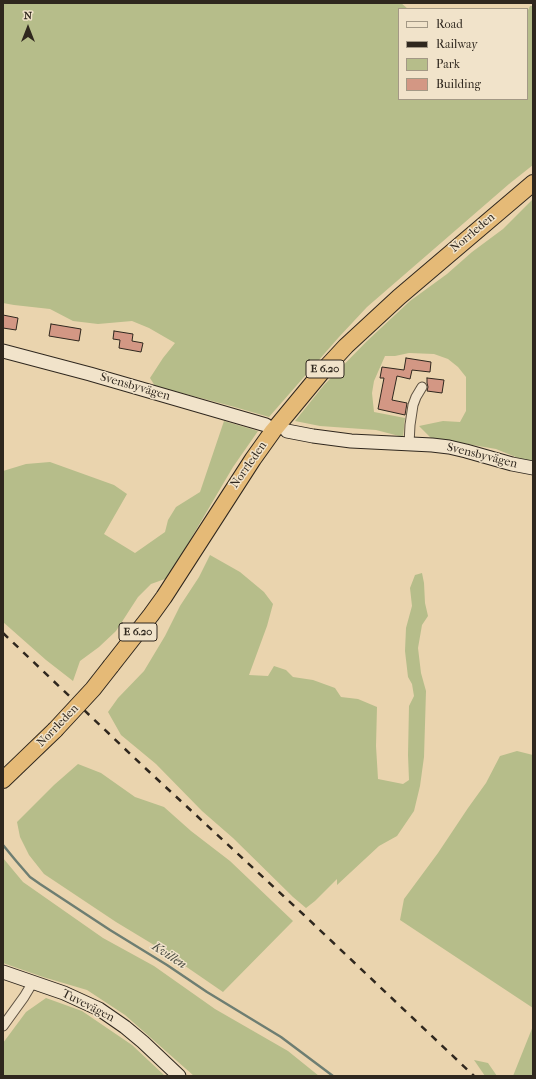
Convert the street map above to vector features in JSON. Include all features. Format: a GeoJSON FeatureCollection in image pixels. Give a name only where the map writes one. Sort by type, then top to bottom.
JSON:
{"type":"FeatureCollection","features":[{"type":"Feature","properties":{"kind":"highway","name":"Norrleden"},"geometry":{"type":"LineString","coordinates":[[3,780],[55,730],[112,666],[164,596],[229,494],[273,430],[321,373],[346,346],[399,297],[533,184]]}},
{"type":"Feature","properties":{"kind":"street","name":"Svensbyvägen"},"geometry":{"type":"LineString","coordinates":[[3,351],[90,374],[266,425]]}},
{"type":"Feature","properties":{"kind":"street"},"geometry":{"type":"LineString","coordinates":[[409,444],[413,405],[422,387]]}},
{"type":"Feature","properties":{"kind":"street","name":"Svensbyvägen"},"geometry":{"type":"LineString","coordinates":[[287,431],[351,441],[432,445],[458,449],[512,464],[533,468]]}},
{"type":"Feature","properties":{"kind":"street","name":"Tuvevägen"},"geometry":{"type":"LineString","coordinates":[[3,972],[79,999],[112,1017],[143,1042],[179,1076]]}},
{"type":"Feature","properties":{"kind":"street"},"geometry":{"type":"LineString","coordinates":[[3,1026],[24,997],[32,982]]}},
{"type":"Feature","properties":{"kind":"green space"},"geometry":{"type":"Polygon","coordinates":[[[3,3],[401,3],[407,8],[398,8],[398,100],[528,100],[528,10],[530,6],[533,6],[533,165],[367,307],[269,417],[155,386],[150,378],[175,343],[149,328],[132,321],[98,324],[73,321],[50,309],[3,303],[3,3]]]}},
{"type":"Feature","properties":{"kind":"green space"},"geometry":{"type":"Polygon","coordinates":[[[533,199],[533,462],[523,460],[496,449],[431,438],[419,426],[443,421],[460,422],[466,411],[466,377],[458,367],[448,359],[434,354],[409,353],[395,356],[385,356],[374,381],[372,393],[374,412],[405,418],[403,437],[376,430],[320,426],[295,421],[324,385],[367,341],[410,301],[447,274],[472,252],[503,229],[533,199]]]}},
{"type":"Feature","properties":{"kind":"green space"},"geometry":{"type":"Polygon","coordinates":[[[224,421],[258,431],[233,467],[183,552],[165,579],[151,584],[138,597],[116,631],[99,647],[80,661],[73,681],[46,660],[3,622],[3,471],[26,464],[50,462],[114,485],[127,494],[104,534],[135,553],[165,532],[168,520],[176,507],[200,492],[224,421]]]}},
{"type":"Feature","properties":{"kind":"green space"},"geometry":{"type":"Polygon","coordinates":[[[210,555],[240,572],[264,592],[273,604],[267,626],[249,675],[268,676],[274,666],[286,670],[293,677],[313,680],[335,688],[341,697],[358,699],[377,707],[376,746],[378,779],[403,784],[409,780],[409,706],[414,696],[412,684],[408,677],[405,651],[406,628],[412,606],[410,588],[415,575],[422,573],[428,616],[422,625],[418,648],[421,673],[426,691],[424,757],[420,786],[414,811],[397,836],[379,846],[337,885],[337,879],[306,908],[233,838],[202,811],[156,764],[121,735],[108,712],[118,698],[144,671],[165,636],[180,606],[199,577],[210,555]]]}},
{"type":"Feature","properties":{"kind":"green space"},"geometry":{"type":"Polygon","coordinates":[[[517,751],[533,755],[533,1008],[400,920],[404,899],[438,853],[486,783],[500,756],[517,751]]]}},
{"type":"Feature","properties":{"kind":"green space"},"geometry":{"type":"Polygon","coordinates":[[[78,764],[101,773],[135,797],[164,807],[191,831],[230,861],[293,921],[223,992],[159,948],[116,922],[44,874],[29,855],[20,837],[17,822],[54,785],[78,764]]]}},
{"type":"Feature","properties":{"kind":"green space"},"geometry":{"type":"Polygon","coordinates":[[[3,858],[23,882],[103,938],[154,966],[215,1009],[288,1051],[319,1076],[194,1076],[125,1015],[87,990],[3,963],[3,858]]]}},
{"type":"Feature","properties":{"kind":"green space"},"geometry":{"type":"Polygon","coordinates":[[[46,998],[82,1011],[132,1045],[165,1076],[3,1076],[3,1043],[26,1012],[46,998]]]}},
{"type":"Feature","properties":{"kind":"green space"},"geometry":{"type":"Polygon","coordinates":[[[533,1026],[533,1076],[513,1076],[533,1026]]]}},
{"type":"Feature","properties":{"kind":"green space"},"geometry":{"type":"Polygon","coordinates":[[[474,1060],[488,1063],[497,1076],[485,1076],[474,1060]]]}},
{"type":"Feature","properties":{"kind":"building"},"geometry":{"type":"Polygon","coordinates":[[[3,315],[18,318],[16,330],[3,328],[3,315]]]}},
{"type":"Feature","properties":{"kind":"building"},"geometry":{"type":"Polygon","coordinates":[[[51,324],[81,329],[79,341],[49,336],[51,324]]]}},
{"type":"Feature","properties":{"kind":"building"},"geometry":{"type":"Polygon","coordinates":[[[114,331],[133,334],[132,341],[143,343],[141,352],[119,348],[120,340],[113,339],[114,331]]]}},
{"type":"Feature","properties":{"kind":"building"},"geometry":{"type":"Polygon","coordinates":[[[406,358],[431,362],[430,372],[412,370],[410,379],[397,376],[392,400],[407,403],[405,415],[378,409],[384,378],[380,378],[382,367],[404,370],[406,358]]]}},
{"type":"Feature","properties":{"kind":"building"},"geometry":{"type":"Polygon","coordinates":[[[427,378],[444,380],[442,393],[427,391],[427,378]]]}},
{"type":"Feature","properties":{"kind":"waterway","name":"Kvillen"},"geometry":{"type":"LineString","coordinates":[[3,845],[30,877],[207,992],[281,1037],[333,1076]]}},
{"type":"Feature","properties":{"kind":"railway"},"geometry":{"type":"LineString","coordinates":[[3,633],[474,1076]]}}]}
